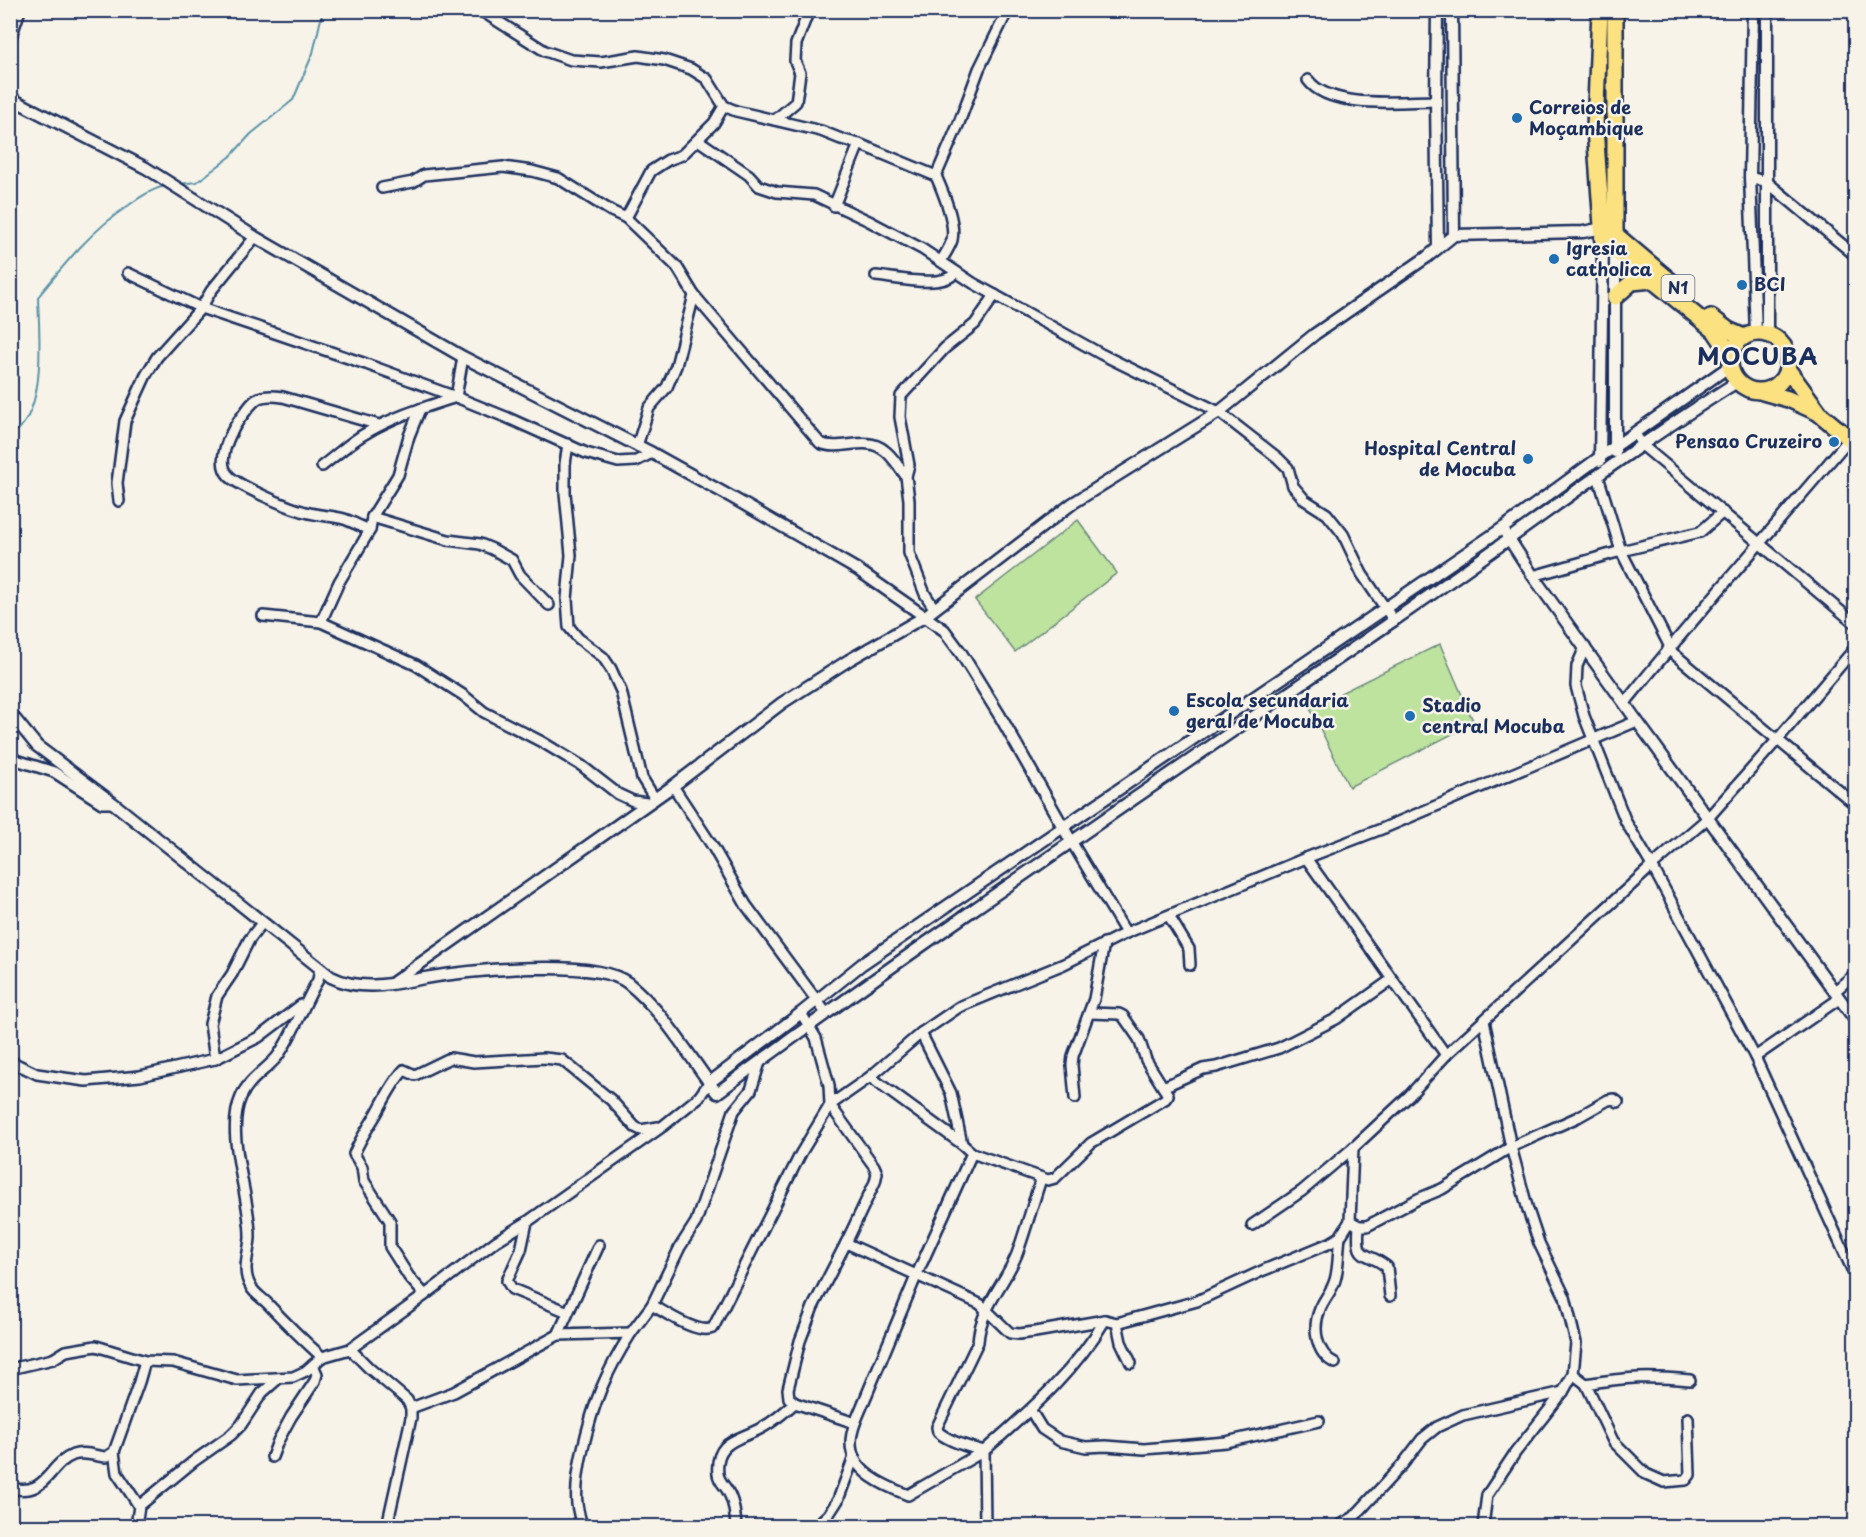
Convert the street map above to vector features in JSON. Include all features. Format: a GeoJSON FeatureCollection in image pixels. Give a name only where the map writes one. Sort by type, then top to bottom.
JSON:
{"type":"FeatureCollection","features":[{"type":"Feature","properties":{"kind":"highway"},"geometry":{"type":"LineString","coordinates":[[1600,10],[1595,128],[1609,237]]}},
{"type":"Feature","properties":{"kind":"highway"},"geometry":{"type":"LineString","coordinates":[[1609,237],[1615,10]]}},
{"type":"Feature","properties":{"kind":"highway","name":"N1"},"geometry":{"type":"LineString","coordinates":[[1609,237],[1653,280],[1714,331],[1731,361],[1737,382],[1749,390],[1788,399],[1821,415],[1853,438]]}},
{"type":"Feature","properties":{"kind":"highway","name":"N1"},"geometry":{"type":"LineString","coordinates":[[1609,237],[1718,324],[1777,339],[1785,348],[1789,358],[1788,370],[1821,415]]}},
{"type":"Feature","properties":{"kind":"highway"},"geometry":{"type":"LineString","coordinates":[[1615,297],[1632,282],[1653,280]]}},
{"type":"Feature","properties":{"kind":"highway"},"geometry":{"type":"LineString","coordinates":[[1731,361],[1738,342],[1756,335]]}},
{"type":"Feature","properties":{"kind":"highway"},"geometry":{"type":"LineString","coordinates":[[1763,392],[1774,388],[1783,380],[1788,370]]}},
{"type":"Feature","properties":{"kind":"street"},"geometry":{"type":"LineString","coordinates":[[10,40],[20,10]]}},
{"type":"Feature","properties":{"kind":"street"},"geometry":{"type":"LineString","coordinates":[[480,10],[545,51],[571,60],[601,62],[638,56],[664,60],[691,69],[707,79],[724,106],[821,131],[936,176],[944,195],[952,231],[952,241],[941,261]]}},
{"type":"Feature","properties":{"kind":"street"},"geometry":{"type":"LineString","coordinates":[[775,120],[796,102],[800,73],[795,61],[796,44],[809,10]]}},
{"type":"Feature","properties":{"kind":"street"},"geometry":{"type":"LineString","coordinates":[[936,176],[979,69],[1008,10]]}},
{"type":"Feature","properties":{"kind":"street"},"geometry":{"type":"LineString","coordinates":[[1437,10],[1438,247]]}},
{"type":"Feature","properties":{"kind":"street"},"geometry":{"type":"LineString","coordinates":[[1452,10],[1454,236]]}},
{"type":"Feature","properties":{"kind":"street"},"geometry":{"type":"LineString","coordinates":[[1753,10],[1750,177],[1756,335]]}},
{"type":"Feature","properties":{"kind":"street"},"geometry":{"type":"LineString","coordinates":[[1756,335],[1767,182],[1767,10]]}},
{"type":"Feature","properties":{"kind":"street"},"geometry":{"type":"LineString","coordinates":[[1308,80],[1318,91],[1348,101],[1436,101]]}},
{"type":"Feature","properties":{"kind":"street"},"geometry":{"type":"LineString","coordinates":[[10,98],[146,168],[255,237],[463,357],[652,453],[858,570],[944,630],[1000,716],[1126,933]]}},
{"type":"Feature","properties":{"kind":"street"},"geometry":{"type":"LineString","coordinates":[[626,218],[651,171],[668,160],[682,155],[714,123],[724,106]]}},
{"type":"Feature","properties":{"kind":"street"},"geometry":{"type":"LineString","coordinates":[[698,140],[749,175],[759,186],[768,190],[814,195],[890,232],[995,295],[1101,354],[1219,412],[1278,458],[1288,468],[1293,486],[1305,500],[1327,514],[1342,534],[1362,574],[1394,621]]}},
{"type":"Feature","properties":{"kind":"street"},"geometry":{"type":"LineString","coordinates":[[834,206],[859,144]]}},
{"type":"Feature","properties":{"kind":"street"},"geometry":{"type":"LineString","coordinates":[[382,188],[413,182],[424,175],[503,167],[558,178],[626,218],[677,267],[694,295],[820,442],[826,446],[871,444],[884,449],[906,476]]}},
{"type":"Feature","properties":{"kind":"street"},"geometry":{"type":"LineString","coordinates":[[1750,177],[1767,182],[1856,256]]}},
{"type":"Feature","properties":{"kind":"street"},"geometry":{"type":"LineString","coordinates":[[388,985],[673,786],[782,704],[849,660],[924,617],[1073,504],[1219,412],[1315,334],[1454,236],[1583,232],[1609,237]]}},
{"type":"Feature","properties":{"kind":"street"},"geometry":{"type":"LineString","coordinates":[[119,501],[117,483],[125,421],[146,375],[157,357],[201,308],[255,237]]}},
{"type":"Feature","properties":{"kind":"street"},"geometry":{"type":"LineString","coordinates":[[1609,237],[1615,297],[1616,464]]}},
{"type":"Feature","properties":{"kind":"street"},"geometry":{"type":"LineString","coordinates":[[1609,237],[1598,476],[1621,551],[1669,648],[1856,805]]}},
{"type":"Feature","properties":{"kind":"street"},"geometry":{"type":"LineString","coordinates":[[876,276],[914,281],[946,280],[952,278],[956,272]]}},
{"type":"Feature","properties":{"kind":"street"},"geometry":{"type":"LineString","coordinates":[[129,273],[201,308],[366,364],[456,398],[586,453],[618,462],[636,461],[652,453]]}},
{"type":"Feature","properties":{"kind":"street"},"geometry":{"type":"LineString","coordinates":[[637,446],[649,408],[667,387],[676,366],[694,295]]}},
{"type":"Feature","properties":{"kind":"street"},"geometry":{"type":"LineString","coordinates":[[934,608],[909,553],[909,500],[906,476],[909,465],[900,417],[901,396],[945,348],[975,324],[995,295]]}},
{"type":"Feature","properties":{"kind":"street"},"geometry":{"type":"LineString","coordinates":[[456,398],[463,357]]}},
{"type":"Feature","properties":{"kind":"street"},"geometry":{"type":"LineString","coordinates":[[10,1369],[52,1359],[66,1351],[96,1346],[145,1361],[173,1362],[237,1380],[279,1378],[293,1377],[306,1371],[322,1358],[350,1349],[496,1241],[527,1222],[663,1126],[699,1097],[709,1083],[862,964],[1503,528],[1600,456],[1635,434],[1731,361]]}},
{"type":"Feature","properties":{"kind":"street"},"geometry":{"type":"LineString","coordinates":[[699,1097],[717,1094],[826,1012],[1737,382]]}},
{"type":"Feature","properties":{"kind":"street"},"geometry":{"type":"LineString","coordinates":[[370,530],[346,520],[299,510],[228,476],[224,466],[225,451],[233,429],[255,398],[269,395],[379,425]]}},
{"type":"Feature","properties":{"kind":"street"},"geometry":{"type":"LineString","coordinates":[[322,466],[379,425],[456,398]]}},
{"type":"Feature","properties":{"kind":"street"},"geometry":{"type":"LineString","coordinates":[[321,622],[339,582],[370,530],[372,518],[398,475],[409,436],[420,409]]}},
{"type":"Feature","properties":{"kind":"street"},"geometry":{"type":"LineString","coordinates":[[1635,434],[1644,446],[1856,624]]}},
{"type":"Feature","properties":{"kind":"street"},"geometry":{"type":"LineString","coordinates":[[1625,703],[1669,648],[1853,438]]}},
{"type":"Feature","properties":{"kind":"street"},"geometry":{"type":"LineString","coordinates":[[567,444],[565,493],[571,555],[567,600],[569,627],[578,638],[603,657],[611,669],[621,691],[642,778],[651,801]]}},
{"type":"Feature","properties":{"kind":"street"},"geometry":{"type":"LineString","coordinates":[[1533,576],[1700,532],[1723,512]]}},
{"type":"Feature","properties":{"kind":"street"},"geometry":{"type":"LineString","coordinates":[[372,518],[448,540],[480,544],[492,549],[512,560],[520,575],[549,605]]}},
{"type":"Feature","properties":{"kind":"street"},"geometry":{"type":"LineString","coordinates":[[1503,528],[1533,576],[1856,1021]]}},
{"type":"Feature","properties":{"kind":"street"},"geometry":{"type":"LineString","coordinates":[[263,616],[321,622],[416,665],[463,695],[484,712],[582,766],[618,795],[633,801],[651,801]]}},
{"type":"Feature","properties":{"kind":"street"},"geometry":{"type":"LineString","coordinates":[[1585,647],[1577,666],[1576,686],[1593,741],[1626,822],[1755,1057],[1856,1278]]}},
{"type":"Feature","properties":{"kind":"street"},"geometry":{"type":"LineString","coordinates":[[1252,1225],[1302,1191],[1353,1148],[1409,1096],[1446,1055],[1652,866],[1708,818],[1856,648]]}},
{"type":"Feature","properties":{"kind":"street"},"geometry":{"type":"LineString","coordinates":[[1251,699],[1260,712]]}},
{"type":"Feature","properties":{"kind":"street"},"geometry":{"type":"LineString","coordinates":[[10,713],[37,746],[113,803],[338,981],[359,987],[388,985],[493,969],[561,969],[605,973],[626,981],[662,1017],[717,1094]]}},
{"type":"Feature","properties":{"kind":"street"},"geometry":{"type":"LineString","coordinates":[[652,1305],[698,1329],[707,1331],[713,1328],[801,1153],[830,1105],[870,1077],[921,1033],[959,1007],[1064,964],[1126,933],[1384,828],[1637,721]]}},
{"type":"Feature","properties":{"kind":"street"},"geometry":{"type":"LineString","coordinates":[[10,758],[54,772],[102,803],[113,803]]}},
{"type":"Feature","properties":{"kind":"street"},"geometry":{"type":"LineString","coordinates":[[673,786],[713,846],[746,906],[826,1012]]}},
{"type":"Feature","properties":{"kind":"street"},"geometry":{"type":"LineString","coordinates":[[1306,858],[1446,1055]]}},
{"type":"Feature","properties":{"kind":"street"},"geometry":{"type":"LineString","coordinates":[[1169,916],[1190,949],[1190,965]]}},
{"type":"Feature","properties":{"kind":"street"},"geometry":{"type":"LineString","coordinates":[[215,1059],[210,1023],[217,996],[232,974],[249,940],[262,923]]}},
{"type":"Feature","properties":{"kind":"street"},"geometry":{"type":"LineString","coordinates":[[1075,1098],[1073,1056],[1090,1013],[1104,944]]}},
{"type":"Feature","properties":{"kind":"street"},"geometry":{"type":"LineString","coordinates":[[862,964],[878,977]]}},
{"type":"Feature","properties":{"kind":"street"},"geometry":{"type":"LineString","coordinates":[[320,968],[318,980],[278,1056],[247,1085],[240,1100],[236,1123],[249,1219],[250,1240],[245,1261],[246,1275],[251,1287],[322,1358]]}},
{"type":"Feature","properties":{"kind":"street"},"geometry":{"type":"LineString","coordinates":[[1755,1057],[1837,995],[1856,973]]}},
{"type":"Feature","properties":{"kind":"street"},"geometry":{"type":"LineString","coordinates":[[1163,1087],[1203,1069],[1279,1048],[1336,1018],[1391,980]]}},
{"type":"Feature","properties":{"kind":"street"},"geometry":{"type":"LineString","coordinates":[[10,1061],[37,1074],[86,1080],[140,1076],[215,1059],[259,1037],[305,1001]]}},
{"type":"Feature","properties":{"kind":"street"},"geometry":{"type":"LineString","coordinates":[[801,1013],[816,1038],[829,1085],[830,1105],[877,1173],[875,1182],[846,1243],[813,1307],[800,1341],[788,1389],[789,1398],[795,1403],[855,1423]]}},
{"type":"Feature","properties":{"kind":"street"},"geometry":{"type":"LineString","coordinates":[[870,1077],[972,1153],[1041,1179],[1055,1178],[1091,1143],[1158,1105],[1168,1095],[1123,1016],[1090,1013]]}},
{"type":"Feature","properties":{"kind":"street"},"geometry":{"type":"LineString","coordinates":[[1483,1527],[1487,1495],[1574,1374],[1576,1343],[1575,1330],[1565,1297],[1539,1244],[1528,1210],[1511,1147],[1484,1021]]}},
{"type":"Feature","properties":{"kind":"street"},"geometry":{"type":"LineString","coordinates":[[921,1033],[951,1093],[962,1144]]}},
{"type":"Feature","properties":{"kind":"street"},"geometry":{"type":"LineString","coordinates":[[425,1295],[390,1247],[390,1221],[364,1181],[362,1167],[354,1154],[361,1136],[377,1114],[395,1080],[404,1070],[415,1075],[450,1058],[474,1062],[544,1058],[562,1060],[611,1100],[635,1127],[640,1130],[663,1126]]}},
{"type":"Feature","properties":{"kind":"street"},"geometry":{"type":"LineString","coordinates":[[582,1527],[576,1503],[579,1467],[589,1421],[600,1389],[631,1333],[652,1305],[680,1247],[696,1222],[734,1111],[751,1090],[760,1062]]}},
{"type":"Feature","properties":{"kind":"street"},"geometry":{"type":"LineString","coordinates":[[1350,1221],[1359,1226],[1367,1226],[1442,1189],[1511,1147],[1578,1117],[1608,1100],[1614,1099],[1618,1102]]}},
{"type":"Feature","properties":{"kind":"street"},"geometry":{"type":"LineString","coordinates":[[1335,1363],[1328,1360],[1317,1347],[1317,1328],[1319,1311],[1335,1280],[1340,1237],[1350,1221],[1353,1148]]}},
{"type":"Feature","properties":{"kind":"street"},"geometry":{"type":"LineString","coordinates":[[972,1153],[917,1274],[855,1423],[851,1440],[854,1457],[866,1472],[881,1484],[908,1495],[984,1451],[1031,1411],[1073,1365],[1105,1320]]}},
{"type":"Feature","properties":{"kind":"street"},"geometry":{"type":"LineString","coordinates":[[984,1451],[943,1436],[938,1432],[938,1427],[978,1342],[986,1310],[1016,1255],[1041,1179]]}},
{"type":"Feature","properties":{"kind":"street"},"geometry":{"type":"LineString","coordinates":[[527,1222],[522,1250],[507,1281],[508,1285],[568,1312]]}},
{"type":"Feature","properties":{"kind":"street"},"geometry":{"type":"LineString","coordinates":[[1359,1226],[1357,1245],[1360,1252],[1387,1267],[1389,1296]]}},
{"type":"Feature","properties":{"kind":"street"},"geometry":{"type":"LineString","coordinates":[[846,1243],[980,1304],[1006,1329],[1019,1334],[1105,1320],[1117,1323],[1197,1301],[1340,1237]]}},
{"type":"Feature","properties":{"kind":"street"},"geometry":{"type":"LineString","coordinates":[[558,1335],[599,1245]]}},
{"type":"Feature","properties":{"kind":"street"},"geometry":{"type":"LineString","coordinates":[[1117,1323],[1121,1342],[1131,1363]]}},
{"type":"Feature","properties":{"kind":"street"},"geometry":{"type":"LineString","coordinates":[[411,1408],[454,1392],[558,1335],[631,1333]]}},
{"type":"Feature","properties":{"kind":"street"},"geometry":{"type":"LineString","coordinates":[[350,1349],[407,1400],[411,1408],[411,1418],[387,1527]]}},
{"type":"Feature","properties":{"kind":"street"},"geometry":{"type":"LineString","coordinates":[[136,1527],[139,1506],[117,1473],[114,1452],[140,1382],[145,1361]]}},
{"type":"Feature","properties":{"kind":"street"},"geometry":{"type":"LineString","coordinates":[[272,1457],[291,1417],[315,1382],[316,1374],[313,1365]]}},
{"type":"Feature","properties":{"kind":"street"},"geometry":{"type":"LineString","coordinates":[[1574,1374],[1586,1384],[1612,1441],[1646,1474],[1664,1482],[1686,1480],[1690,1475],[1688,1418]]}},
{"type":"Feature","properties":{"kind":"street"},"geometry":{"type":"LineString","coordinates":[[1586,1384],[1625,1377],[1654,1376],[1690,1380]]}},
{"type":"Feature","properties":{"kind":"street"},"geometry":{"type":"LineString","coordinates":[[139,1506],[194,1461],[231,1435],[241,1425],[262,1393],[279,1378]]}},
{"type":"Feature","properties":{"kind":"street"},"geometry":{"type":"LineString","coordinates":[[1339,1527],[1354,1517],[1368,1503],[1422,1439],[1437,1426],[1463,1415],[1563,1392]]}},
{"type":"Feature","properties":{"kind":"street"},"geometry":{"type":"LineString","coordinates":[[735,1527],[735,1513],[731,1499],[718,1478],[718,1464],[723,1450],[727,1444],[766,1426],[795,1403]]}},
{"type":"Feature","properties":{"kind":"street"},"geometry":{"type":"LineString","coordinates":[[1031,1411],[1042,1429],[1060,1441],[1086,1447],[1144,1449],[1226,1443],[1319,1421]]}},
{"type":"Feature","properties":{"kind":"street"},"geometry":{"type":"LineString","coordinates":[[984,1451],[985,1527]]}},
{"type":"Feature","properties":{"kind":"street"},"geometry":{"type":"LineString","coordinates":[[10,1488],[24,1491],[39,1485],[65,1460],[74,1455],[85,1453],[106,1457],[114,1452]]}},
{"type":"Feature","properties":{"kind":"street"},"geometry":{"type":"LineString","coordinates":[[816,1527],[838,1500],[854,1457]]}},
{"type":"Feature","properties":{"kind":"green space"},"geometry":{"type":"Polygon","coordinates":[[[1078,520],[1117,573],[1015,652],[975,600],[1078,520]]]}},
{"type":"Feature","properties":{"kind":"green space"},"geometry":{"type":"Polygon","coordinates":[[[1440,644],[1474,723],[1349,787],[1310,708],[1440,644]]]}},
{"type":"Feature","properties":{"kind":"waterway"},"geometry":{"type":"LineString","coordinates":[[178,184],[197,182],[230,157],[251,134],[293,100],[313,53],[323,10]]}},
{"type":"Feature","properties":{"kind":"waterway"},"geometry":{"type":"LineString","coordinates":[[10,436],[22,426],[31,411],[36,393],[40,352],[38,297],[69,259],[103,225],[142,196],[166,186]]}},
{"type":"Feature","properties":{"kind":"place","name":"Correios de Moçambique"},"geometry":{"type":"Point","coordinates":[1517,118]}},
{"type":"Feature","properties":{"kind":"place","name":"Igresia catholica"},"geometry":{"type":"Point","coordinates":[1554,259]}},
{"type":"Feature","properties":{"kind":"place","name":"BCI"},"geometry":{"type":"Point","coordinates":[1742,285]}},
{"type":"Feature","properties":{"kind":"place","name":"Pensao Cruzeiro"},"geometry":{"type":"Point","coordinates":[1834,442]}},
{"type":"Feature","properties":{"kind":"place","name":"Hospital Central de Mocuba"},"geometry":{"type":"Point","coordinates":[1528,459]}},
{"type":"Feature","properties":{"kind":"place","name":"Escola secundaria geral de Mocuba"},"geometry":{"type":"Point","coordinates":[1174,711]}},
{"type":"Feature","properties":{"kind":"place","name":"Stadio central Mocuba"},"geometry":{"type":"Point","coordinates":[1410,716]}},
{"type":"Feature","properties":{"kind":"district","name":"MOCUBA"},"geometry":{"type":"Point","coordinates":[1758,357]}}]}
